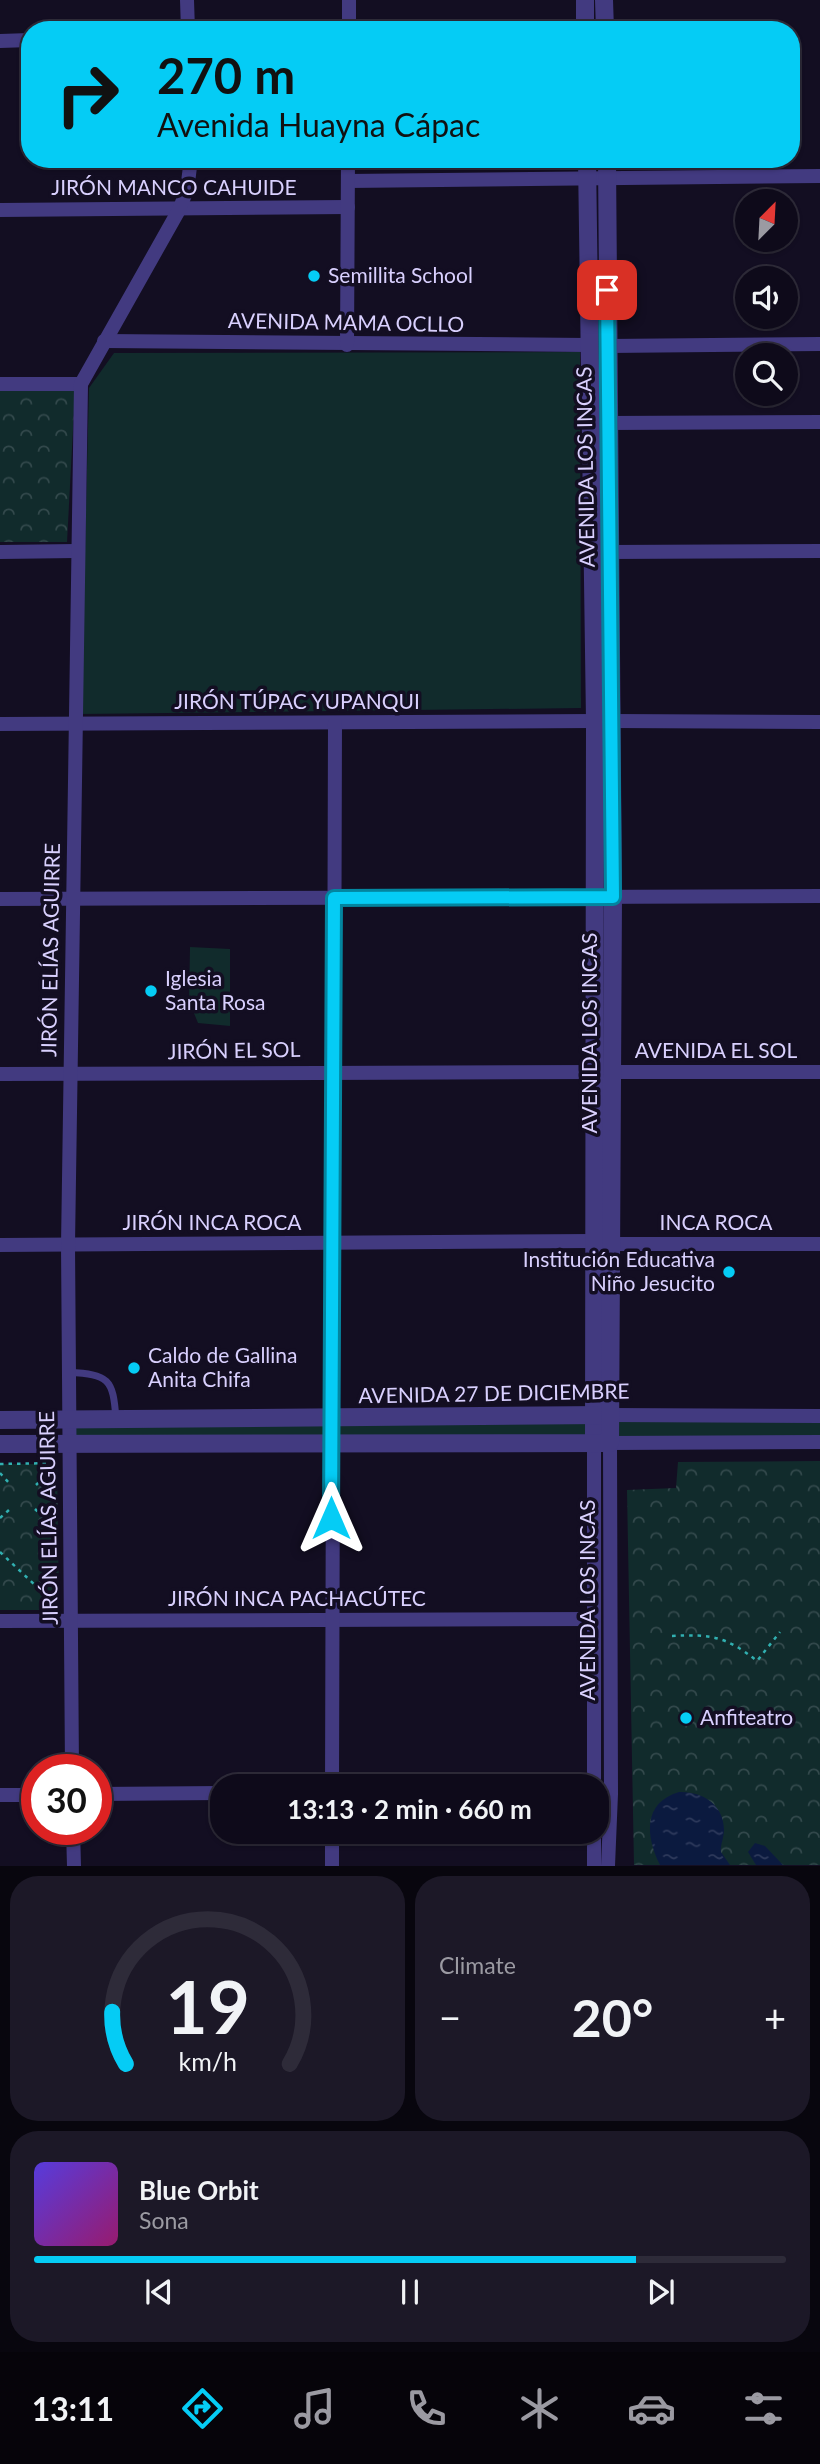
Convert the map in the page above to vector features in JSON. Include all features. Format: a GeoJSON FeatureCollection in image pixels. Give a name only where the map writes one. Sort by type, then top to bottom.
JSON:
{"type":"FeatureCollection","features":[{"type":"Feature","properties":{"kind":"street"},"geometry":{"type":"LineString","coordinates":[[187,0],[188,21]]}},
{"type":"Feature","properties":{"kind":"street"},"geometry":{"type":"LineString","coordinates":[[349,0],[349,21]]}},
{"type":"Feature","properties":{"kind":"street"},"geometry":{"type":"LineString","coordinates":[[585,0],[585,21]]}},
{"type":"Feature","properties":{"kind":"street"},"geometry":{"type":"LineString","coordinates":[[604,0],[605,21]]}},
{"type":"Feature","properties":{"kind":"street"},"geometry":{"type":"LineString","coordinates":[[0,41],[21,40]]}},
{"type":"Feature","properties":{"kind":"street","name":"JIRÓN ELÍAS AGUIRRE"},"geometry":{"type":"LineString","coordinates":[[71,1754],[66,1615],[68,1245],[76,551],[81,384],[179,210],[187,190],[190,168]]}},
{"type":"Feature","properties":{"kind":"street"},"geometry":{"type":"LineString","coordinates":[[347,345],[348,168]]}},
{"type":"Feature","properties":{"kind":"street","name":"AVENIDA LOS INCAS"},"geometry":{"type":"LineString","coordinates":[[587,168],[587,345],[603,721],[604,1072],[612,1244],[602,1415]]}},
{"type":"Feature","properties":{"kind":"street","name":"AVENIDA LOS INCAS"},"geometry":{"type":"LineString","coordinates":[[603,721],[610,552],[607,168]]}},
{"type":"Feature","properties":{"kind":"street"},"geometry":{"type":"LineString","coordinates":[[348,181],[820,176]]}},
{"type":"Feature","properties":{"kind":"street","name":"JIRÓN MANCO CAHUIDE"},"geometry":{"type":"LineString","coordinates":[[0,210],[348,207]]}},
{"type":"Feature","properties":{"kind":"street","name":"AVENIDA MAMA OCLLO"},"geometry":{"type":"LineString","coordinates":[[104,341],[587,345]]}},
{"type":"Feature","properties":{"kind":"street"},"geometry":{"type":"LineString","coordinates":[[608,346],[820,344]]}},
{"type":"Feature","properties":{"kind":"street"},"geometry":{"type":"LineString","coordinates":[[0,384],[81,384]]}},
{"type":"Feature","properties":{"kind":"street"},"geometry":{"type":"LineString","coordinates":[[608,423],[820,422]]}},
{"type":"Feature","properties":{"kind":"street"},"geometry":{"type":"LineString","coordinates":[[0,551],[76,551]]}},
{"type":"Feature","properties":{"kind":"street"},"geometry":{"type":"LineString","coordinates":[[610,552],[820,551]]}},
{"type":"Feature","properties":{"kind":"street","name":"JIRÓN TÚPAC YUPANQUI"},"geometry":{"type":"LineString","coordinates":[[0,724],[820,722]]}},
{"type":"Feature","properties":{"kind":"street"},"geometry":{"type":"LineString","coordinates":[[332,1774],[335,723]]}},
{"type":"Feature","properties":{"kind":"street"},"geometry":{"type":"LineString","coordinates":[[0,899],[820,896]]}},
{"type":"Feature","properties":{"kind":"street","name":"AVENIDA LOS INCAS"},"geometry":{"type":"LineString","coordinates":[[604,1072],[593,1241],[602,1415],[611,1794],[608,1866]]}},
{"type":"Feature","properties":{"kind":"street","name":"JIRÓN EL SOL"},"geometry":{"type":"LineString","coordinates":[[0,1074],[604,1072]]}},
{"type":"Feature","properties":{"kind":"street","name":"AVENIDA EL SOL"},"geometry":{"type":"LineString","coordinates":[[604,1072],[820,1072]]}},
{"type":"Feature","properties":{"kind":"street","name":"JIRÓN INCA ROCA"},"geometry":{"type":"LineString","coordinates":[[0,1245],[593,1241]]}},
{"type":"Feature","properties":{"kind":"street","name":"INCA ROCA"},"geometry":{"type":"LineString","coordinates":[[612,1244],[820,1244]]}},
{"type":"Feature","properties":{"kind":"street","name":"AVENIDA 27 DE DICIEMBRE"},"geometry":{"type":"LineString","coordinates":[[0,1420],[820,1416]]}},
{"type":"Feature","properties":{"kind":"street"},"geometry":{"type":"LineString","coordinates":[[0,1444],[820,1442]]}},
{"type":"Feature","properties":{"kind":"street","name":"AVENIDA LOS INCAS"},"geometry":{"type":"LineString","coordinates":[[594,1774],[594,1619],[602,1443]]}},
{"type":"Feature","properties":{"kind":"street","name":"JIRÓN INCA PACHACÚTEC"},"geometry":{"type":"LineString","coordinates":[[0,1621],[66,1615],[331,1620],[594,1619]]}},
{"type":"Feature","properties":{"kind":"street"},"geometry":{"type":"LineString","coordinates":[[112,1794],[210,1793]]}},
{"type":"Feature","properties":{"kind":"street"},"geometry":{"type":"LineString","coordinates":[[0,1795],[21,1795]]}},
{"type":"Feature","properties":{"kind":"street"},"geometry":{"type":"LineString","coordinates":[[332,1844],[332,1866]]}},
{"type":"Feature","properties":{"kind":"street"},"geometry":{"type":"LineString","coordinates":[[594,1844],[594,1866]]}},
{"type":"Feature","properties":{"kind":"street"},"geometry":{"type":"LineString","coordinates":[[73,1845],[74,1866]]}},
{"type":"Feature","properties":{"kind":"lane"},"geometry":{"type":"LineString","coordinates":[[68,1372],[95,1374],[109,1382],[114,1389],[116,1420]]}},
{"type":"Feature","properties":{"kind":"path"},"geometry":{"type":"LineString","coordinates":[[0,1464],[58,1463]]}},
{"type":"Feature","properties":{"kind":"path"},"geometry":{"type":"LineString","coordinates":[[58,1463],[58,1475]]}},
{"type":"Feature","properties":{"kind":"path"},"geometry":{"type":"LineString","coordinates":[[36,1485],[58,1463]]}},
{"type":"Feature","properties":{"kind":"path"},"geometry":{"type":"LineString","coordinates":[[0,1473],[10,1483]]}},
{"type":"Feature","properties":{"kind":"path"},"geometry":{"type":"LineString","coordinates":[[0,1518],[10,1509]]}},
{"type":"Feature","properties":{"kind":"path"},"geometry":{"type":"LineString","coordinates":[[35,1509],[60,1534],[59,1522]]}},
{"type":"Feature","properties":{"kind":"path"},"geometry":{"type":"LineString","coordinates":[[0,1552],[66,1615]]}},
{"type":"Feature","properties":{"kind":"path"},"geometry":{"type":"LineString","coordinates":[[61,1597],[66,1615]]}},
{"type":"Feature","properties":{"kind":"path"},"geometry":{"type":"LineString","coordinates":[[49,1610],[66,1615]]}},
{"type":"Feature","properties":{"kind":"path"},"geometry":{"type":"LineString","coordinates":[[672,1636],[712,1635],[724,1639],[757,1661],[780,1632]]}},
{"type":"Feature","properties":{"kind":"green space"},"geometry":{"type":"Polygon","coordinates":[[[580,352],[581,708],[81,714],[89,388],[114,353],[580,352]]]}},
{"type":"Feature","properties":{"kind":"green space"},"geometry":{"type":"Polygon","coordinates":[[[0,391],[75,391],[67,542],[0,542],[0,391]]]}},
{"type":"Feature","properties":{"kind":"green space"},"geometry":{"type":"Polygon","coordinates":[[[190,947],[230,949],[230,1026],[198,1023],[189,1001],[190,947]]]}},
{"type":"Feature","properties":{"kind":"green space"},"geometry":{"type":"Polygon","coordinates":[[[618,1420],[820,1421],[820,1436],[618,1437],[618,1420]]]}},
{"type":"Feature","properties":{"kind":"green space"},"geometry":{"type":"Polygon","coordinates":[[[327,1424],[327,1436],[74,1438],[74,1425],[327,1424]]]}},
{"type":"Feature","properties":{"kind":"green space"},"geometry":{"type":"Polygon","coordinates":[[[336,1424],[589,1424],[589,1437],[335,1437],[336,1424]]]}},
{"type":"Feature","properties":{"kind":"green space"},"geometry":{"type":"Polygon","coordinates":[[[820,1461],[820,1865],[634,1865],[627,1490],[676,1488],[678,1462],[820,1461]]]}},
{"type":"Feature","properties":{"kind":"green space"},"geometry":{"type":"Polygon","coordinates":[[[0,1464],[57,1464],[59,1610],[0,1610],[0,1464]]]}},
{"type":"Feature","properties":{"kind":"water"},"geometry":{"type":"Polygon","coordinates":[[[679,1792],[704,1797],[716,1807],[723,1821],[721,1852],[730,1865],[660,1865],[652,1843],[650,1822],[658,1804],[679,1792]]]}},
{"type":"Feature","properties":{"kind":"water"},"geometry":{"type":"Polygon","coordinates":[[[755,1843],[765,1846],[783,1865],[756,1865],[748,1852],[755,1843]]]}},
{"type":"Feature","properties":{"kind":"place","name":"Semillita School"},"geometry":{"type":"Point","coordinates":[314,276]}},
{"type":"Feature","properties":{"kind":"place","name":"Iglesia Santa Rosa"},"geometry":{"type":"Point","coordinates":[151,991]}},
{"type":"Feature","properties":{"kind":"place","name":"Institución Educativa Niño Jesucito"},"geometry":{"type":"Point","coordinates":[729,1272]}},
{"type":"Feature","properties":{"kind":"place","name":"Caldo de Gallina Anita Chifa"},"geometry":{"type":"Point","coordinates":[134,1368]}},
{"type":"Feature","properties":{"kind":"place","name":"Anfiteatro"},"geometry":{"type":"Point","coordinates":[686,1718]}},
{"type":"Feature","properties":{"kind":"route"},"geometry":{"type":"LineString","coordinates":[[331,1518],[334,898],[613,897],[607,290]]}}]}
